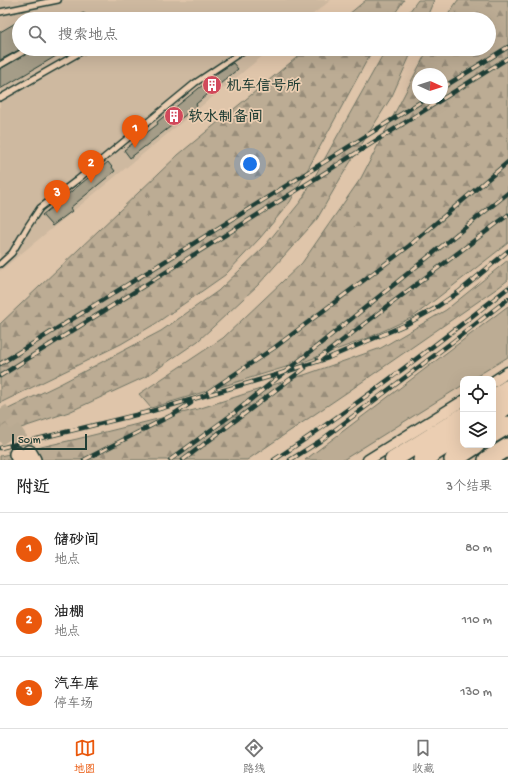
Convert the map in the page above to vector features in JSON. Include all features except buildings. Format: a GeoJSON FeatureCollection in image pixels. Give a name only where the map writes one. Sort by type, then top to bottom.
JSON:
{"type":"FeatureCollection","features":[{"type":"Feature","properties":{"kind":"highway"},"geometry":{"type":"LineString","coordinates":[[496,413],[508,405]]}},
{"type":"Feature","properties":{"kind":"highway"},"geometry":{"type":"LineString","coordinates":[[496,432],[508,425]]}},
{"type":"Feature","properties":{"kind":"highway"},"geometry":{"type":"LineString","coordinates":[[422,460],[460,436]]}},
{"type":"Feature","properties":{"kind":"highway"},"geometry":{"type":"LineString","coordinates":[[487,460],[508,447]]}},
{"type":"Feature","properties":{"kind":"highway"},"geometry":{"type":"LineString","coordinates":[[453,460],[471,448]]}},
{"type":"Feature","properties":{"kind":"main road"},"geometry":{"type":"LineString","coordinates":[[496,396],[508,388]]}},
{"type":"Feature","properties":{"kind":"main road"},"geometry":{"type":"LineString","coordinates":[[393,460],[460,418]]}},
{"type":"Feature","properties":{"kind":"street"},"geometry":{"type":"LineString","coordinates":[[496,380],[508,372]]}},
{"type":"Feature","properties":{"kind":"street"},"geometry":{"type":"LineString","coordinates":[[368,460],[460,403]]}},
{"type":"Feature","properties":{"kind":"lane"},"geometry":{"type":"LineString","coordinates":[[0,12],[58,0]]}},
{"type":"Feature","properties":{"kind":"lane"},"geometry":{"type":"LineString","coordinates":[[0,65],[16,56]]}},
{"type":"Feature","properties":{"kind":"lane"},"geometry":{"type":"LineString","coordinates":[[0,98],[74,56]]}},
{"type":"Feature","properties":{"kind":"lane"},"geometry":{"type":"LineString","coordinates":[[0,264],[12,253],[40,208],[195,83],[234,56]]}},
{"type":"Feature","properties":{"kind":"shaded area"},"geometry":{"type":"Polygon","coordinates":[[[0,0],[331,0],[316,12],[12,12],[12,56],[262,56],[0,271],[0,0]]]}},
{"type":"Feature","properties":{"kind":"green space"},"geometry":{"type":"Polygon","coordinates":[[[366,0],[404,0],[396,12],[351,12],[366,0]]]}},
{"type":"Feature","properties":{"kind":"green space"},"geometry":{"type":"Polygon","coordinates":[[[418,0],[434,0],[429,12],[409,12],[418,0]]]}},
{"type":"Feature","properties":{"kind":"green space"},"geometry":{"type":"Polygon","coordinates":[[[458,0],[508,0],[508,243],[413,317],[368,338],[306,361],[151,408],[139,394],[223,338],[302,263],[361,178],[412,80],[412,104],[448,104],[448,68],[418,68],[424,56],[496,56],[496,12],[450,12],[458,0]]]}},
{"type":"Feature","properties":{"kind":"green space"},"geometry":{"type":"Polygon","coordinates":[[[298,56],[369,56],[290,202],[260,238],[225,275],[155,324],[121,344],[0,403],[0,324],[178,155],[298,56]]]}},
{"type":"Feature","properties":{"kind":"green space"},"geometry":{"type":"Polygon","coordinates":[[[382,56],[410,56],[392,96],[343,174],[317,219],[258,285],[198,341],[147,376],[69,412],[0,435],[0,413],[60,384],[161,331],[218,291],[263,248],[301,201],[382,56]]]}},
{"type":"Feature","properties":{"kind":"green space"},"geometry":{"type":"Polygon","coordinates":[[[508,260],[508,280],[499,287],[247,460],[0,460],[0,456],[77,439],[198,409],[307,374],[381,348],[446,310],[508,260]]]}},
{"type":"Feature","properties":{"kind":"green space"},"geometry":{"type":"Polygon","coordinates":[[[508,306],[508,357],[477,376],[460,376],[460,387],[343,460],[305,460],[508,306]]]}},
{"type":"Feature","properties":{"kind":"tunnel"},"geometry":{"type":"LineString","coordinates":[[0,409],[29,453]]}},
{"type":"Feature","properties":{"kind":"tunnel"},"geometry":{"type":"LineString","coordinates":[[0,428],[17,454]]}},
{"type":"Feature","properties":{"kind":"railway"},"geometry":{"type":"LineString","coordinates":[[496,54],[508,47]]}},
{"type":"Feature","properties":{"kind":"railway"},"geometry":{"type":"LineString","coordinates":[[448,84],[494,56]]}},
{"type":"Feature","properties":{"kind":"railway"},"geometry":{"type":"LineString","coordinates":[[0,376],[508,58]]}},
{"type":"Feature","properties":{"kind":"railway"},"geometry":{"type":"LineString","coordinates":[[0,364],[417,104]]}},
{"type":"Feature","properties":{"kind":"railway"},"geometry":{"type":"LineString","coordinates":[[208,392],[274,348],[409,246],[508,162]]}},
{"type":"Feature","properties":{"kind":"railway"},"geometry":{"type":"LineString","coordinates":[[170,460],[234,413],[508,193]]}},
{"type":"Feature","properties":{"kind":"railway"},"geometry":{"type":"LineString","coordinates":[[318,359],[508,215]]}},
{"type":"Feature","properties":{"kind":"railway"},"geometry":{"type":"LineString","coordinates":[[0,448],[152,411],[276,375],[328,358],[405,325],[434,309],[460,291],[508,251]]}},
{"type":"Feature","properties":{"kind":"railway"},"geometry":{"type":"LineString","coordinates":[[274,460],[393,377],[508,288]]}},
{"type":"Feature","properties":{"kind":"railway"},"geometry":{"type":"LineString","coordinates":[[290,460],[320,441],[508,299]]}},
{"type":"Feature","properties":{"kind":"railway"},"geometry":{"type":"LineString","coordinates":[[183,460],[305,368]]}},
{"type":"Feature","properties":{"kind":"railway"},"geometry":{"type":"LineString","coordinates":[[84,460],[174,414],[191,403]]}},
{"type":"Feature","properties":{"kind":"place","name":"机车信号所"},"geometry":{"type":"Point","coordinates":[212,85]}},
{"type":"Feature","properties":{"kind":"place","name":"软水制备间"},"geometry":{"type":"Point","coordinates":[174,116]}},
{"type":"Feature","properties":{"kind":"place","name":"储砂间"},"geometry":{"type":"Point","coordinates":[135,148]}},
{"type":"Feature","properties":{"kind":"place","name":"油棚"},"geometry":{"type":"Point","coordinates":[91,183]}},
{"type":"Feature","properties":{"kind":"place","name":"汽车库"},"geometry":{"type":"Point","coordinates":[57,213]}}]}
